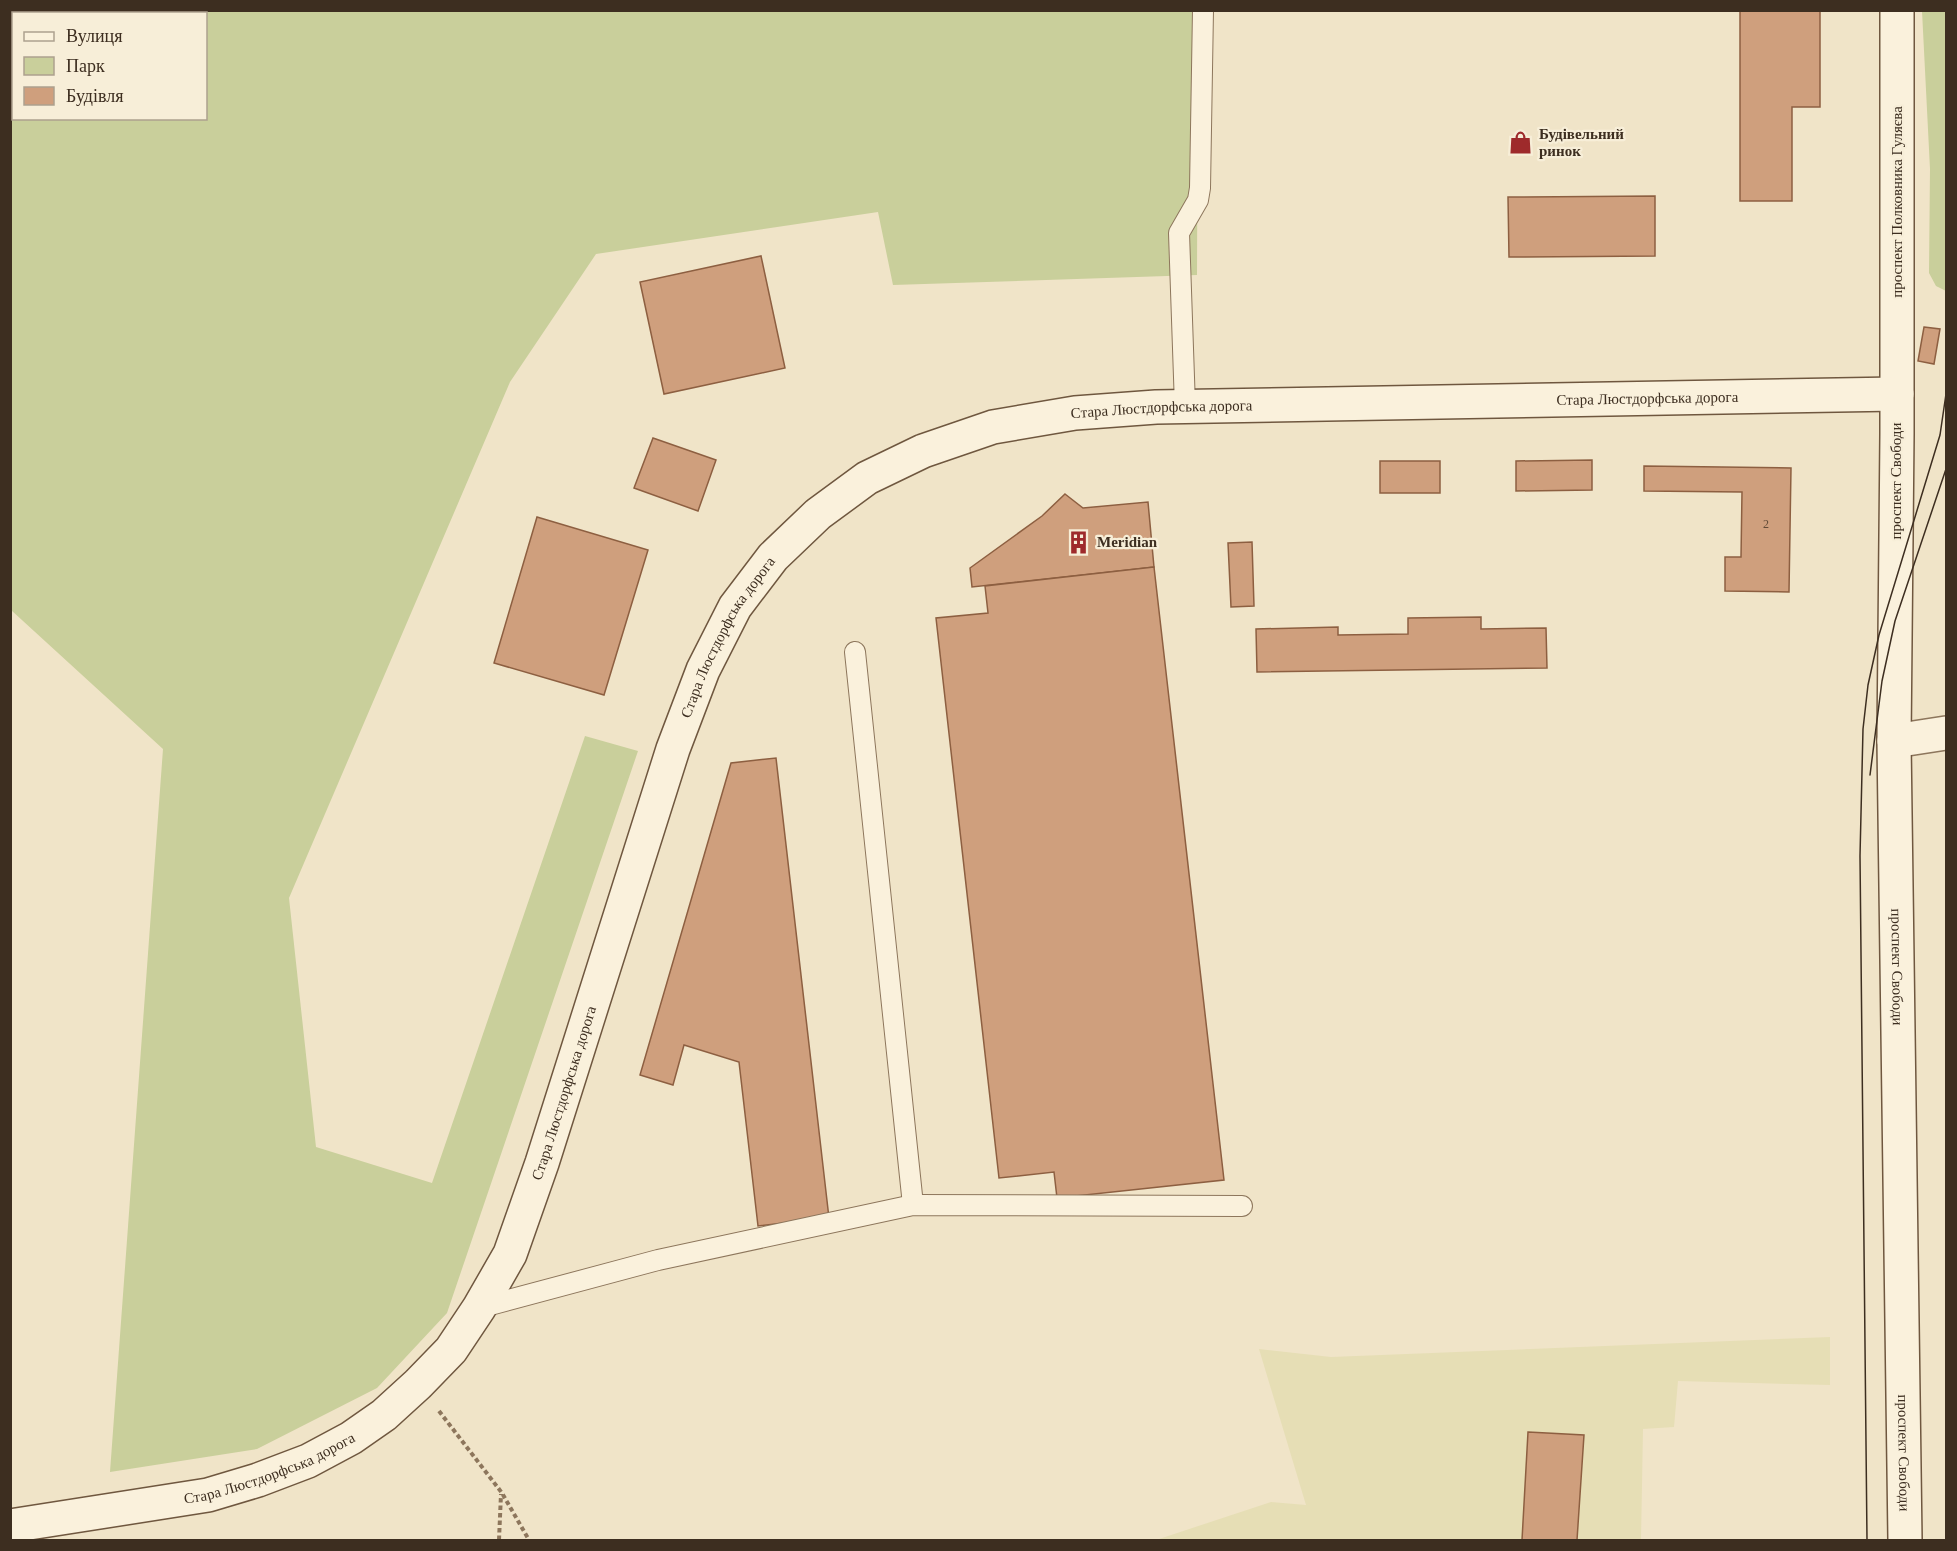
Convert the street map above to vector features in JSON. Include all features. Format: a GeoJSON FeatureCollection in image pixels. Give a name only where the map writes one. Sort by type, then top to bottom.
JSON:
{"type":"FeatureCollection","features":[{"type":"Feature","properties":{"kind":"main road","name":"проспект Полковника Гуляєва"},"geometry":{"type":"LineString","coordinates":[[1897,10],[1897,394]]}},
{"type":"Feature","properties":{"kind":"main road","name":"Стара Люстдорфська дорога"},"geometry":{"type":"LineString","coordinates":[[10,1526],[208,1495],[258,1480],[308,1461],[351,1438],[384,1415],[451,1350],[479,1308],[510,1254],[539,1173],[672,749],[704,670],[735,607],[772,557],[818,514],[867,478],[923,451],[993,427],[1075,413],[1185,406],[1897,394]]}},
{"type":"Feature","properties":{"kind":"main road","name":"проспект Свободи"},"geometry":{"type":"LineString","coordinates":[[1897,394],[1894,741],[1905,1540]]}},
{"type":"Feature","properties":{"kind":"main road"},"geometry":{"type":"LineString","coordinates":[[1894,741],[1947,733]]}},
{"type":"Feature","properties":{"kind":"lane"},"geometry":{"type":"LineString","coordinates":[[1185,406],[1179,232],[1198,200],[1200,188],[1203,10]]}},
{"type":"Feature","properties":{"kind":"lane"},"geometry":{"type":"LineString","coordinates":[[855,652],[912,1205]]}},
{"type":"Feature","properties":{"kind":"lane"},"geometry":{"type":"LineString","coordinates":[[479,1308],[658,1260],[912,1205],[1242,1206]]}},
{"type":"Feature","properties":{"kind":"path"},"geometry":{"type":"LineString","coordinates":[[418,1384],[502,1493],[529,1540]]}},
{"type":"Feature","properties":{"kind":"path"},"geometry":{"type":"LineString","coordinates":[[499,1540],[502,1493]]}},
{"type":"Feature","properties":{"kind":"shaded area"},"geometry":{"type":"Polygon","coordinates":[[[1830,1337],[1830,1385],[1678,1381],[1674,1427],[1643,1429],[1641,1540],[1156,1540],[1271,1502],[1306,1505],[1259,1349],[1331,1357],[1830,1337]]]}},
{"type":"Feature","properties":{"kind":"green space"},"geometry":{"type":"Polygon","coordinates":[[[10,11],[1198,11],[1197,275],[893,285],[878,212],[596,254],[510,382],[289,898],[316,1147],[432,1183],[585,736],[638,751],[447,1313],[377,1388],[257,1449],[110,1472],[163,749],[11,610],[10,11]]]}},
{"type":"Feature","properties":{"kind":"green space"},"geometry":{"type":"Polygon","coordinates":[[[1922,11],[1946,11],[1946,291],[1936,286],[1929,273],[1930,169],[1922,11]]]}},
{"type":"Feature","properties":{"kind":"building"},"geometry":{"type":"Polygon","coordinates":[[[1740,10],[1820,10],[1820,107],[1792,107],[1792,201],[1740,201],[1740,10]]]}},
{"type":"Feature","properties":{"kind":"building"},"geometry":{"type":"Polygon","coordinates":[[[1655,196],[1655,256],[1509,257],[1508,197],[1655,196]]]}},
{"type":"Feature","properties":{"kind":"building"},"geometry":{"type":"Polygon","coordinates":[[[761,256],[785,368],[664,394],[640,282],[761,256]]]}},
{"type":"Feature","properties":{"kind":"building"},"geometry":{"type":"Polygon","coordinates":[[[1924,327],[1940,329],[1934,364],[1918,361],[1924,327]]]}},
{"type":"Feature","properties":{"kind":"building"},"geometry":{"type":"Polygon","coordinates":[[[653,438],[716,460],[698,511],[634,488],[653,438]]]}},
{"type":"Feature","properties":{"kind":"building"},"geometry":{"type":"Polygon","coordinates":[[[1592,460],[1592,490],[1516,491],[1516,461],[1592,460]]]}},
{"type":"Feature","properties":{"kind":"building"},"geometry":{"type":"Polygon","coordinates":[[[1380,461],[1440,461],[1440,493],[1380,493],[1380,461]]]}},
{"type":"Feature","properties":{"kind":"building"},"geometry":{"type":"Polygon","coordinates":[[[1644,466],[1791,468],[1789,592],[1725,591],[1725,557],[1741,557],[1742,492],[1644,491],[1644,466]]]}},
{"type":"Feature","properties":{"kind":"building","name":"Meridian"},"geometry":{"type":"Polygon","coordinates":[[[1065,494],[1083,508],[1148,502],[1154,567],[972,587],[970,568],[1042,516],[1065,494]]]}},
{"type":"Feature","properties":{"kind":"building"},"geometry":{"type":"Polygon","coordinates":[[[537,517],[648,550],[604,695],[494,663],[537,517]]]}},
{"type":"Feature","properties":{"kind":"building"},"geometry":{"type":"Polygon","coordinates":[[[1252,542],[1254,606],[1231,607],[1228,543],[1252,542]]]}},
{"type":"Feature","properties":{"kind":"building"},"geometry":{"type":"Polygon","coordinates":[[[1154,567],[1224,1180],[1057,1198],[1054,1172],[999,1178],[936,618],[988,613],[985,586],[1154,567]]]}},
{"type":"Feature","properties":{"kind":"building"},"geometry":{"type":"Polygon","coordinates":[[[1481,617],[1481,629],[1546,628],[1547,668],[1257,672],[1256,629],[1338,627],[1338,635],[1408,634],[1408,618],[1481,617]]]}},
{"type":"Feature","properties":{"kind":"building"},"geometry":{"type":"Polygon","coordinates":[[[776,758],[829,1218],[758,1226],[739,1062],[684,1045],[673,1085],[640,1075],[731,763],[776,758]]]}},
{"type":"Feature","properties":{"kind":"building"},"geometry":{"type":"Polygon","coordinates":[[[1528,1432],[1584,1435],[1577,1540],[1522,1540],[1528,1432]]]}},
{"type":"Feature","properties":{"kind":"tram line"},"geometry":{"type":"LineString","coordinates":[[1867,1540],[1860,856],[1863,729],[1868,685],[1879,635],[1940,435],[1946,394]]}},
{"type":"Feature","properties":{"kind":"tram line"},"geometry":{"type":"LineString","coordinates":[[1870,775],[1882,681],[1895,621],[1946,469]]}},
{"type":"Feature","properties":{"kind":"place","name":"Будівельний ринок"},"geometry":{"type":"Point","coordinates":[1521,143]}},
{"type":"Feature","properties":{"kind":"place","name":"Meridian"},"geometry":{"type":"Point","coordinates":[1079,542]}}]}
